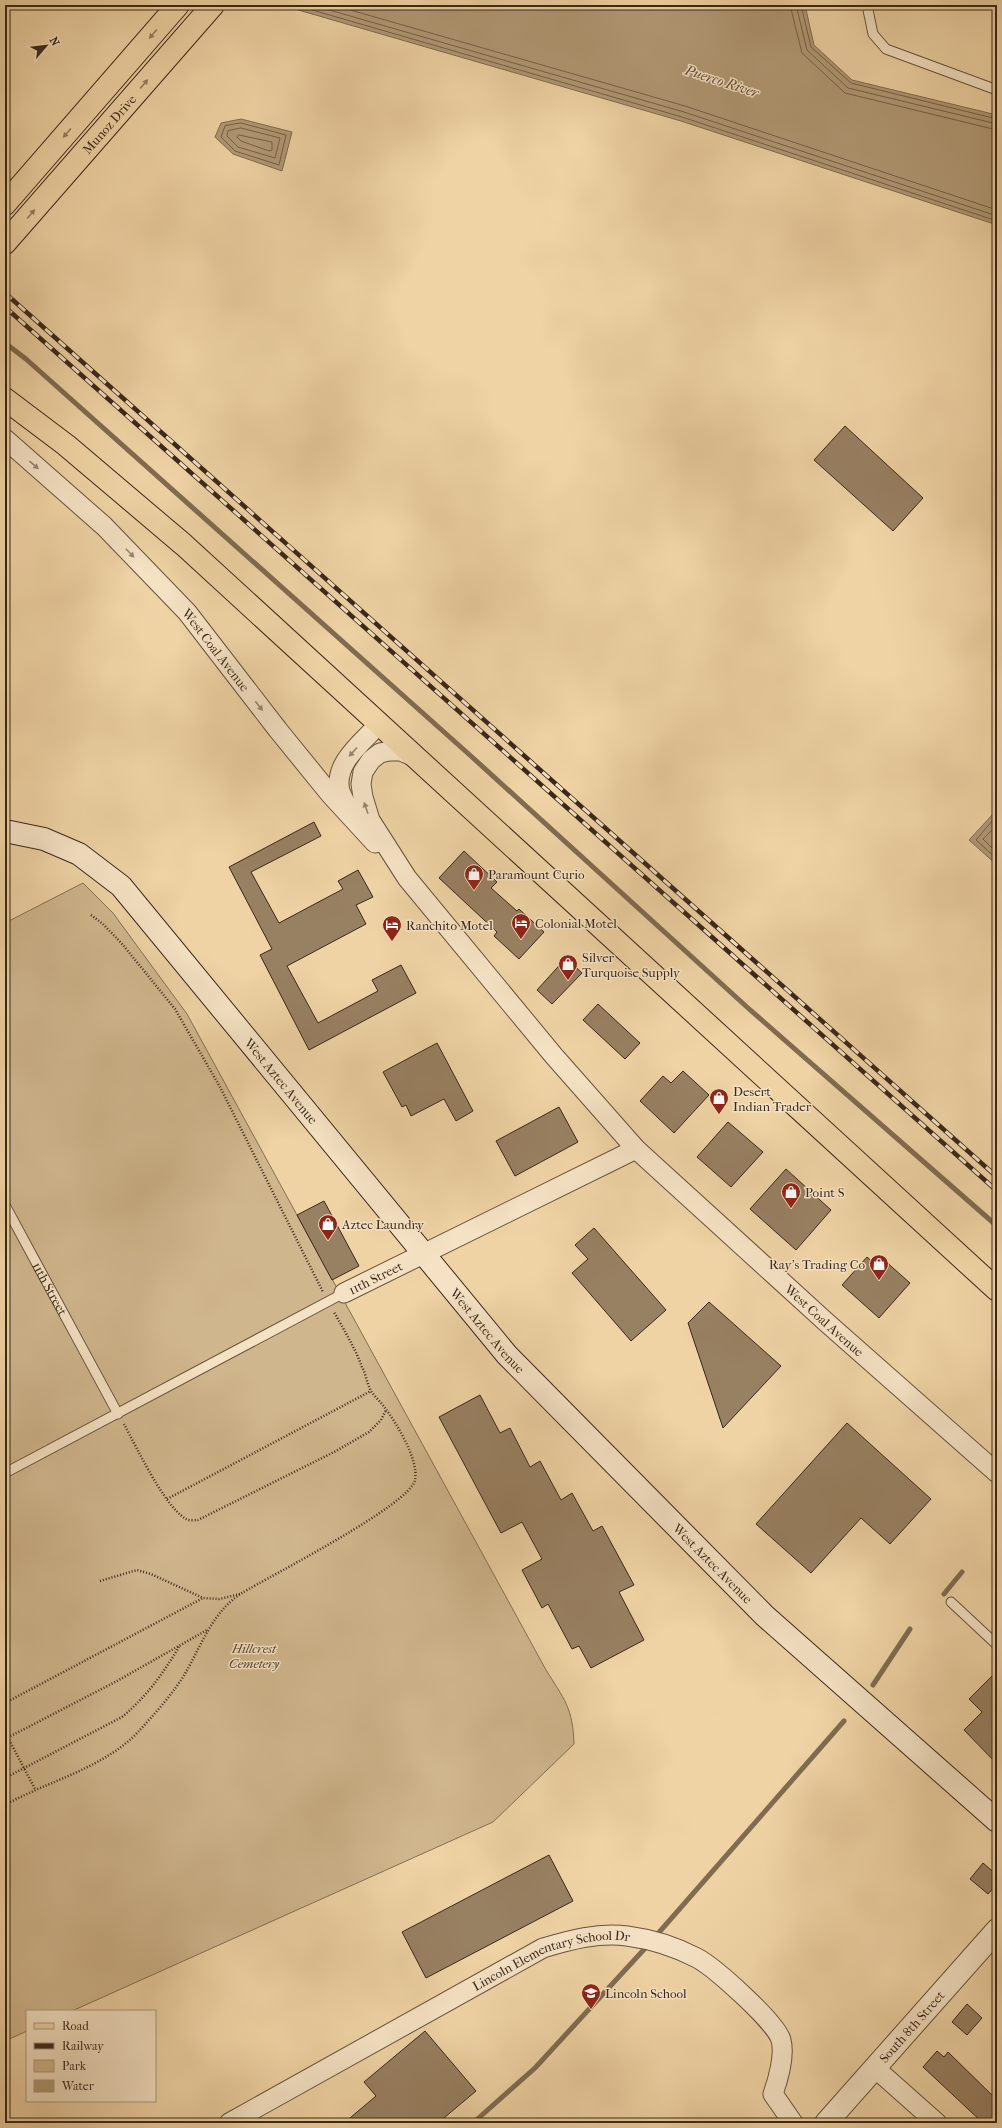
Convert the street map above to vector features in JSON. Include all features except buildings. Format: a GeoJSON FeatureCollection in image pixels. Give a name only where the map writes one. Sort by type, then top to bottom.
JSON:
{"type":"FeatureCollection","features":[{"type":"Feature","properties":{"kind":"main road","name":"Munoz Drive"},"geometry":{"type":"LineString","coordinates":[[5,204],[178,5]]}},
{"type":"Feature","properties":{"kind":"main road","name":"Munoz Drive"},"geometry":{"type":"LineString","coordinates":[[5,243],[213,5]]}},
{"type":"Feature","properties":{"kind":"main road"},"geometry":{"type":"LineString","coordinates":[[5,399],[66,445],[184,545],[997,1290]]}},
{"type":"Feature","properties":{"kind":"main road","name":"West Aztec Avenue"},"geometry":{"type":"LineString","coordinates":[[5,831],[44,839],[79,854],[121,886],[507,1355],[765,1616],[997,1821]]}},
{"type":"Feature","properties":{"kind":"main road","name":"South 8th Street"},"geometry":{"type":"LineString","coordinates":[[826,2123],[997,1930]]}},
{"type":"Feature","properties":{"kind":"street","name":"West Coal Avenue"},"geometry":{"type":"LineString","coordinates":[[5,439],[104,526],[187,612],[278,730],[352,817],[407,878],[554,1056],[636,1149],[997,1473]]}},
{"type":"Feature","properties":{"kind":"street"},"geometry":{"type":"LineString","coordinates":[[352,817],[340,791],[341,771],[350,754],[379,724]]}},
{"type":"Feature","properties":{"kind":"street"},"geometry":{"type":"LineString","coordinates":[[407,878],[370,820],[362,797],[361,784],[363,772],[372,760],[380,753],[401,751],[417,758]]}},
{"type":"Feature","properties":{"kind":"street","name":"11th Street"},"geometry":{"type":"LineString","coordinates":[[336,1297],[636,1149]]}},
{"type":"Feature","properties":{"kind":"street","name":"Lincoln Elementary School Dr"},"geometry":{"type":"LineString","coordinates":[[229,2123],[543,1948],[569,1940],[627,1935],[673,1948],[698,1958],[763,2014],[781,2040],[780,2072],[773,2094],[794,2123]]}},
{"type":"Feature","properties":{"kind":"street"},"geometry":{"type":"LineString","coordinates":[[875,2068],[937,2123]]}},
{"type":"Feature","properties":{"kind":"lane"},"geometry":{"type":"LineString","coordinates":[[867,5],[873,34],[886,49],[997,90]]}},
{"type":"Feature","properties":{"kind":"lane","name":"11th Street"},"geometry":{"type":"LineString","coordinates":[[5,1205],[118,1414]]}},
{"type":"Feature","properties":{"kind":"lane","name":"11th Street"},"geometry":{"type":"LineString","coordinates":[[5,1473],[336,1297]]}},
{"type":"Feature","properties":{"kind":"lane"},"geometry":{"type":"LineString","coordinates":[[951,1602],[997,1645]]}},
{"type":"Feature","properties":{"kind":"path"},"geometry":{"type":"LineString","coordinates":[[5,1805],[35,1789],[73,1774],[120,1748],[138,1732],[185,1673],[208,1629],[222,1610],[240,1594],[335,1541],[394,1502],[415,1483],[416,1471],[410,1453],[386,1409],[371,1391],[351,1342],[336,1297],[220,1087],[178,1015],[123,945],[91,914]]}},
{"type":"Feature","properties":{"kind":"path"},"geometry":{"type":"LineString","coordinates":[[168,1499],[371,1391]]}},
{"type":"Feature","properties":{"kind":"path"},"geometry":{"type":"LineString","coordinates":[[118,1414],[175,1510],[187,1520],[198,1520],[336,1451],[369,1432],[381,1420],[386,1409]]}},
{"type":"Feature","properties":{"kind":"path"},"geometry":{"type":"LineString","coordinates":[[100,1581],[137,1570],[151,1574],[203,1598],[219,1599],[240,1594]]}},
{"type":"Feature","properties":{"kind":"path"},"geometry":{"type":"LineString","coordinates":[[5,1703],[203,1598]]}},
{"type":"Feature","properties":{"kind":"path"},"geometry":{"type":"LineString","coordinates":[[6,1739],[208,1629]]}},
{"type":"Feature","properties":{"kind":"path"},"geometry":{"type":"LineString","coordinates":[[5,1778],[122,1717],[138,1704],[159,1680],[180,1645]]}},
{"type":"Feature","properties":{"kind":"path"},"geometry":{"type":"LineString","coordinates":[[5,1732],[6,1739],[35,1789]]}},
{"type":"Feature","properties":{"kind":"green space","name":"Hillcrest Cemetery"},"geometry":{"type":"Polygon","coordinates":[[[83,883],[113,913],[187,1014],[546,1670],[563,1697],[572,1721],[574,1744],[493,1822],[74,2010],[26,2010],[26,2031],[5,2041],[5,923],[83,883]]]}},
{"type":"Feature","properties":{"kind":"water","name":"Puerco River"},"geometry":{"type":"Polygon","coordinates":[[[281,5],[669,5],[679,7],[805,5],[814,45],[852,80],[997,115],[997,225],[681,121],[281,5]]]}},
{"type":"Feature","properties":{"kind":"water"},"geometry":{"type":"Polygon","coordinates":[[[241,119],[292,132],[282,171],[233,154],[215,137],[221,123],[241,119]]]}},
{"type":"Feature","properties":{"kind":"water"},"geometry":{"type":"Polygon","coordinates":[[[993,814],[997,817],[997,865],[969,840],[993,814]]]}},
{"type":"Feature","properties":{"kind":"waterway"},"geometry":{"type":"LineString","coordinates":[[5,343],[26,359],[472,757],[748,1008],[997,1226]]}},
{"type":"Feature","properties":{"kind":"waterway"},"geometry":{"type":"LineString","coordinates":[[944,1594],[962,1572]]}},
{"type":"Feature","properties":{"kind":"waterway"},"geometry":{"type":"LineString","coordinates":[[873,1685],[910,1629]]}},
{"type":"Feature","properties":{"kind":"waterway"},"geometry":{"type":"LineString","coordinates":[[655,1937],[844,1721]]}},
{"type":"Feature","properties":{"kind":"waterway"},"geometry":{"type":"LineString","coordinates":[[473,2123],[535,2068],[649,1944]]}},
{"type":"Feature","properties":{"kind":"railway"},"geometry":{"type":"LineString","coordinates":[[5,293],[997,1177]]}},
{"type":"Feature","properties":{"kind":"railway"},"geometry":{"type":"LineString","coordinates":[[5,307],[997,1191]]}},
{"type":"Feature","properties":{"kind":"place","name":"Paramount Curio"},"geometry":{"type":"Point","coordinates":[474,891]}},
{"type":"Feature","properties":{"kind":"place","name":"Colonial Motel"},"geometry":{"type":"Point","coordinates":[521,940]}},
{"type":"Feature","properties":{"kind":"place","name":"Ranchito Motel"},"geometry":{"type":"Point","coordinates":[392,942]}},
{"type":"Feature","properties":{"kind":"place","name":"Silver Turquoise Supply"},"geometry":{"type":"Point","coordinates":[568,981]}},
{"type":"Feature","properties":{"kind":"place","name":"Desert Indian Trader"},"geometry":{"type":"Point","coordinates":[719,1115]}},
{"type":"Feature","properties":{"kind":"place","name":"Point S"},"geometry":{"type":"Point","coordinates":[791,1209]}},
{"type":"Feature","properties":{"kind":"place","name":"Aztec Laundry"},"geometry":{"type":"Point","coordinates":[328,1241]}},
{"type":"Feature","properties":{"kind":"place","name":"Ray's Trading Co"},"geometry":{"type":"Point","coordinates":[879,1281]}},
{"type":"Feature","properties":{"kind":"place","name":"Lincoln School"},"geometry":{"type":"Point","coordinates":[591,2010]}}]}
